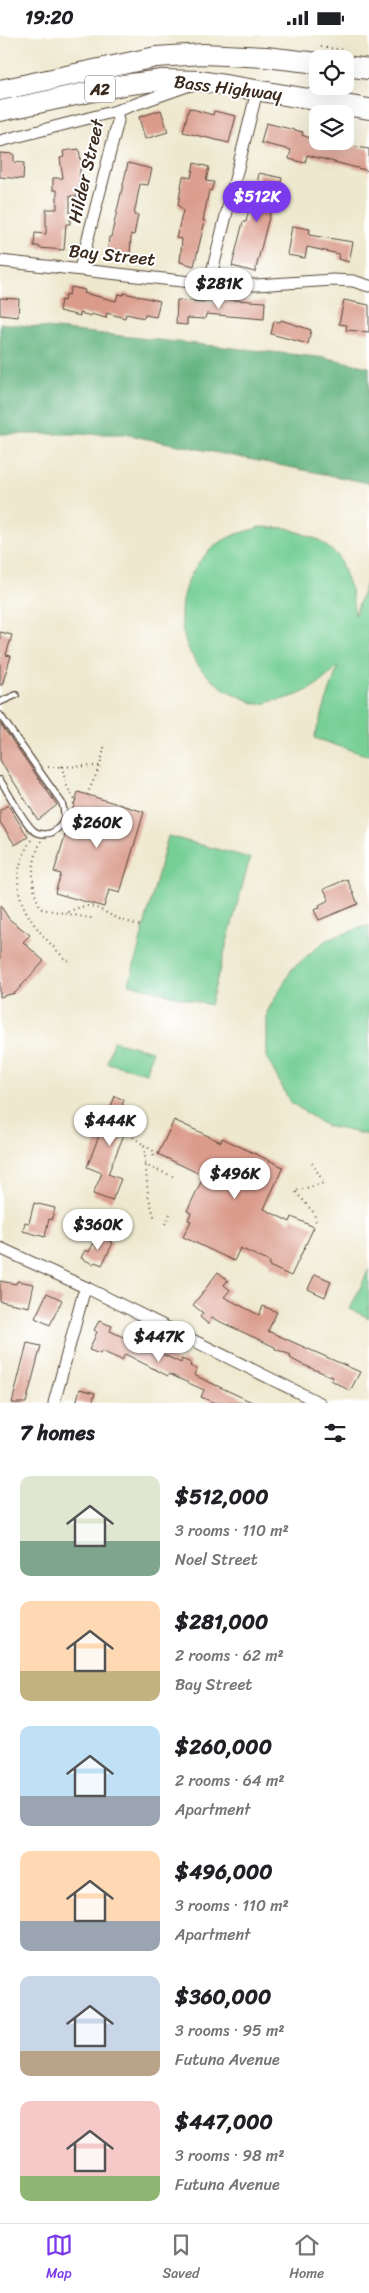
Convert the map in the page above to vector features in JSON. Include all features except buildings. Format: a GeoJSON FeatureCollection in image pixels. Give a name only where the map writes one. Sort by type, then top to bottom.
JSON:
{"type":"FeatureCollection","features":[{"type":"Feature","properties":{"kind":"highway","name":"Bass Highway"},"geometry":{"type":"LineString","coordinates":[[0,90],[156,57],[203,53],[309,62]]}},
{"type":"Feature","properties":{"kind":"highway"},"geometry":{"type":"LineString","coordinates":[[354,67],[369,69]]}},
{"type":"Feature","properties":{"kind":"highway","name":"Bass Highway"},"geometry":{"type":"LineString","coordinates":[[0,111],[123,85],[162,80],[201,81],[369,109]]}},
{"type":"Feature","properties":{"kind":"street"},"geometry":{"type":"LineString","coordinates":[[0,141],[116,111],[201,81]]}},
{"type":"Feature","properties":{"kind":"street"},"geometry":{"type":"LineString","coordinates":[[209,283],[258,91]]}},
{"type":"Feature","properties":{"kind":"street","name":"Hilder Street"},"geometry":{"type":"LineString","coordinates":[[80,269],[118,121],[116,111]]}},
{"type":"Feature","properties":{"kind":"street","name":"Bay Street"},"geometry":{"type":"LineString","coordinates":[[0,261],[209,283],[256,285],[333,280],[354,281],[369,286]]}},
{"type":"Feature","properties":{"kind":"street"},"geometry":{"type":"LineString","coordinates":[[0,1248],[87,1287],[320,1403]]}},
{"type":"Feature","properties":{"kind":"street"},"geometry":{"type":"LineString","coordinates":[[54,1403],[83,1295],[87,1287]]}},
{"type":"Feature","properties":{"kind":"lane"},"geometry":{"type":"LineString","coordinates":[[0,703],[16,695]]}},
{"type":"Feature","properties":{"kind":"lane"},"geometry":{"type":"LineString","coordinates":[[0,715],[62,803],[65,814],[59,828],[44,834],[34,831],[0,780]]}},
{"type":"Feature","properties":{"kind":"path"},"geometry":{"type":"LineString","coordinates":[[87,795],[100,766],[105,744]]}},
{"type":"Feature","properties":{"kind":"path"},"geometry":{"type":"LineString","coordinates":[[62,766],[66,784],[75,802],[65,814]]}},
{"type":"Feature","properties":{"kind":"path"},"geometry":{"type":"LineString","coordinates":[[37,769],[62,766],[100,766]]}},
{"type":"Feature","properties":{"kind":"path"},"geometry":{"type":"LineString","coordinates":[[37,832],[26,846],[18,865],[16,890],[18,902],[24,916],[69,961]]}},
{"type":"Feature","properties":{"kind":"path"},"geometry":{"type":"LineString","coordinates":[[44,834],[39,846],[32,882],[34,897],[42,909],[54,913],[68,912],[95,919]]}},
{"type":"Feature","properties":{"kind":"path"},"geometry":{"type":"LineString","coordinates":[[68,912],[82,906],[99,908],[115,918],[142,926]]}},
{"type":"Feature","properties":{"kind":"path"},"geometry":{"type":"LineString","coordinates":[[132,1137],[153,1151],[154,1160]]}},
{"type":"Feature","properties":{"kind":"path"},"geometry":{"type":"LineString","coordinates":[[144,1145],[144,1165],[148,1195],[155,1219]]}},
{"type":"Feature","properties":{"kind":"path"},"geometry":{"type":"LineString","coordinates":[[312,1163],[324,1183],[294,1191],[314,1213],[316,1222]]}},
{"type":"Feature","properties":{"kind":"path"},"geometry":{"type":"LineString","coordinates":[[144,1165],[175,1177]]}},
{"type":"Feature","properties":{"kind":"path"},"geometry":{"type":"LineString","coordinates":[[165,1224],[171,1212]]}},
{"type":"Feature","properties":{"kind":"green space"},"geometry":{"type":"Polygon","coordinates":[[[0,323],[327,358],[369,367],[369,483],[123,434],[0,434],[0,323]]]}},
{"type":"Feature","properties":{"kind":"green space"},"geometry":{"type":"Polygon","coordinates":[[[259,527],[287,528],[319,540],[338,556],[351,590],[355,615],[369,574],[369,756],[314,738],[338,666],[316,685],[301,693],[292,697],[260,704],[254,703],[220,686],[203,671],[191,653],[183,633],[181,613],[184,592],[193,571],[208,552],[219,543],[232,536],[259,527]]]}},
{"type":"Feature","properties":{"kind":"green space"},"geometry":{"type":"Polygon","coordinates":[[[168,836],[250,858],[210,1005],[129,984],[168,836]]]}},
{"type":"Feature","properties":{"kind":"green space"},"geometry":{"type":"Polygon","coordinates":[[[369,925],[369,1135],[326,1126],[290,1102],[267,1058],[267,1012],[292,969],[326,940],[369,925]]]}},
{"type":"Feature","properties":{"kind":"green space"},"geometry":{"type":"Polygon","coordinates":[[[113,1041],[152,1051],[147,1073],[107,1063],[113,1041]]]}},
{"type":"Feature","properties":{"kind":"green space"},"geometry":{"type":"Polygon","coordinates":[[[369,1269],[369,1318],[350,1309],[369,1269]]]}}]}
